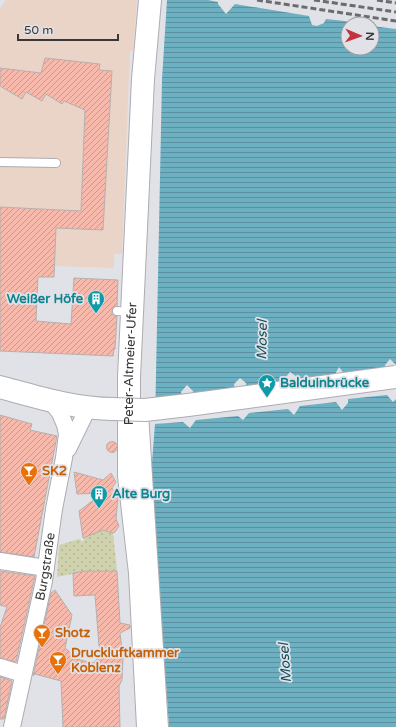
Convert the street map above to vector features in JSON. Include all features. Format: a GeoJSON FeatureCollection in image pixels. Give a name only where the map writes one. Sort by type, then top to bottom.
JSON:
{"type":"FeatureCollection","features":[{"type":"Feature","properties":{"kind":"street","name":"Peter-Altmeier-Ufer"},"geometry":{"type":"LineString","coordinates":[[148,727],[140,574],[129,476],[129,377],[125,312],[150,0]]}},
{"type":"Feature","properties":{"kind":"street"},"geometry":{"type":"LineString","coordinates":[[0,387],[88,408],[146,410],[396,377]]}},
{"type":"Feature","properties":{"kind":"street","name":"Burgstraße"},"geometry":{"type":"LineString","coordinates":[[12,727],[46,568],[54,509],[67,434],[60,414],[50,400]]}},
{"type":"Feature","properties":{"kind":"street","name":"Peter-Altmeier-Ufer"},"geometry":{"type":"LineString","coordinates":[[139,401],[140,440],[149,543],[160,727]]}},
{"type":"Feature","properties":{"kind":"street","name":"Burgstraße"},"geometry":{"type":"LineString","coordinates":[[64,458],[88,408]]}},
{"type":"Feature","properties":{"kind":"street"},"geometry":{"type":"LineString","coordinates":[[0,561],[46,568]]}},
{"type":"Feature","properties":{"kind":"street"},"geometry":{"type":"LineString","coordinates":[[0,667],[23,674]]}},
{"type":"Feature","properties":{"kind":"lane"},"geometry":{"type":"LineString","coordinates":[[0,162],[56,163]]}},
{"type":"Feature","properties":{"kind":"shaded area"},"geometry":{"type":"Polygon","coordinates":[[[6,0],[137,0],[133,51],[130,51],[122,254],[114,254],[114,268],[55,266],[54,277],[0,275],[0,8],[6,0]]]}},
{"type":"Feature","properties":{"kind":"green space"},"geometry":{"type":"Polygon","coordinates":[[[103,530],[113,533],[117,571],[86,571],[57,577],[59,545],[79,539],[83,542],[84,537],[103,530]]]}},
{"type":"Feature","properties":{"kind":"water","name":"Mosel"},"geometry":{"type":"Polygon","coordinates":[[[167,0],[396,0],[396,727],[169,727],[151,475],[155,424],[162,79],[167,0]]]}},
{"type":"Feature","properties":{"kind":"pier"},"geometry":{"type":"Polygon","coordinates":[[[208,0],[396,0],[396,29],[380,27],[380,16],[340,16],[340,21],[326,19],[324,23],[317,26],[312,25],[309,16],[235,4],[226,14],[218,2],[208,0]]]}},
{"type":"Feature","properties":{"kind":"pier","name":"Balduinbrücke"},"geometry":{"type":"Polygon","coordinates":[[[390,359],[396,365],[396,399],[393,402],[387,395],[348,399],[348,403],[342,410],[336,402],[300,406],[294,415],[288,409],[249,413],[243,420],[238,416],[196,420],[190,428],[183,422],[154,424],[152,427],[152,398],[154,400],[182,397],[181,392],[187,385],[193,391],[194,396],[235,389],[234,384],[240,378],[246,383],[246,389],[285,382],[285,378],[290,372],[297,377],[297,381],[334,376],[339,367],[345,375],[385,369],[385,365],[390,359]]]}},
{"type":"Feature","properties":{"kind":"building"},"geometry":{"type":"Polygon","coordinates":[[[45,58],[100,64],[99,70],[112,71],[103,230],[56,228],[54,277],[38,277],[36,321],[71,324],[74,278],[118,280],[117,306],[112,310],[112,314],[117,316],[115,349],[113,356],[0,351],[0,207],[81,211],[85,110],[64,101],[62,104],[46,94],[42,101],[26,92],[22,99],[0,86],[0,68],[41,73],[45,58]]]}},
{"type":"Feature","properties":{"kind":"building"},"geometry":{"type":"Polygon","coordinates":[[[0,415],[32,424],[30,430],[57,436],[34,557],[0,552],[0,415]]]}},
{"type":"Feature","properties":{"kind":"building"},"geometry":{"type":"Polygon","coordinates":[[[110,442],[114,442],[116,443],[116,451],[110,452],[107,449],[107,445],[110,442]]]}},
{"type":"Feature","properties":{"kind":"building","name":"Alte Burg"},"geometry":{"type":"Polygon","coordinates":[[[74,472],[103,480],[111,473],[116,482],[112,488],[118,498],[116,519],[119,526],[115,532],[113,533],[103,530],[83,538],[79,511],[103,493],[77,494],[74,472]]]}},
{"type":"Feature","properties":{"kind":"building"},"geometry":{"type":"Polygon","coordinates":[[[0,571],[35,576],[16,662],[0,658],[0,627],[7,607],[0,605],[0,571]]]}},
{"type":"Feature","properties":{"kind":"building"},"geometry":{"type":"Polygon","coordinates":[[[86,571],[117,571],[120,623],[130,625],[130,628],[120,633],[123,658],[122,680],[119,686],[120,727],[63,727],[61,681],[35,674],[33,676],[51,593],[55,590],[72,615],[65,648],[71,653],[72,658],[93,663],[104,653],[99,646],[95,595],[74,596],[73,573],[86,571]]]}},
{"type":"Feature","properties":{"kind":"building"},"geometry":{"type":"Polygon","coordinates":[[[0,677],[12,681],[4,719],[0,719],[0,677]]]}},
{"type":"Feature","properties":{"kind":"railway"},"geometry":{"type":"LineString","coordinates":[[257,0],[396,21]]}},
{"type":"Feature","properties":{"kind":"railway"},"geometry":{"type":"LineString","coordinates":[[314,0],[396,12]]}},
{"type":"Feature","properties":{"kind":"railway"},"geometry":{"type":"LineString","coordinates":[[377,0],[396,3]]}},
{"type":"Feature","properties":{"kind":"place","name":"Weißer Höfe"},"geometry":{"type":"Point","coordinates":[96,314]}},
{"type":"Feature","properties":{"kind":"place","name":"Balduinbrücke"},"geometry":{"type":"Point","coordinates":[267,398]}},
{"type":"Feature","properties":{"kind":"place","name":"SK2"},"geometry":{"type":"Point","coordinates":[29,486]}},
{"type":"Feature","properties":{"kind":"place","name":"Alte Burg"},"geometry":{"type":"Point","coordinates":[99,509]}},
{"type":"Feature","properties":{"kind":"place","name":"Shotz"},"geometry":{"type":"Point","coordinates":[42,648]}},
{"type":"Feature","properties":{"kind":"place","name":"Druckluftkammer Koblenz"},"geometry":{"type":"Point","coordinates":[58,675]}}]}
